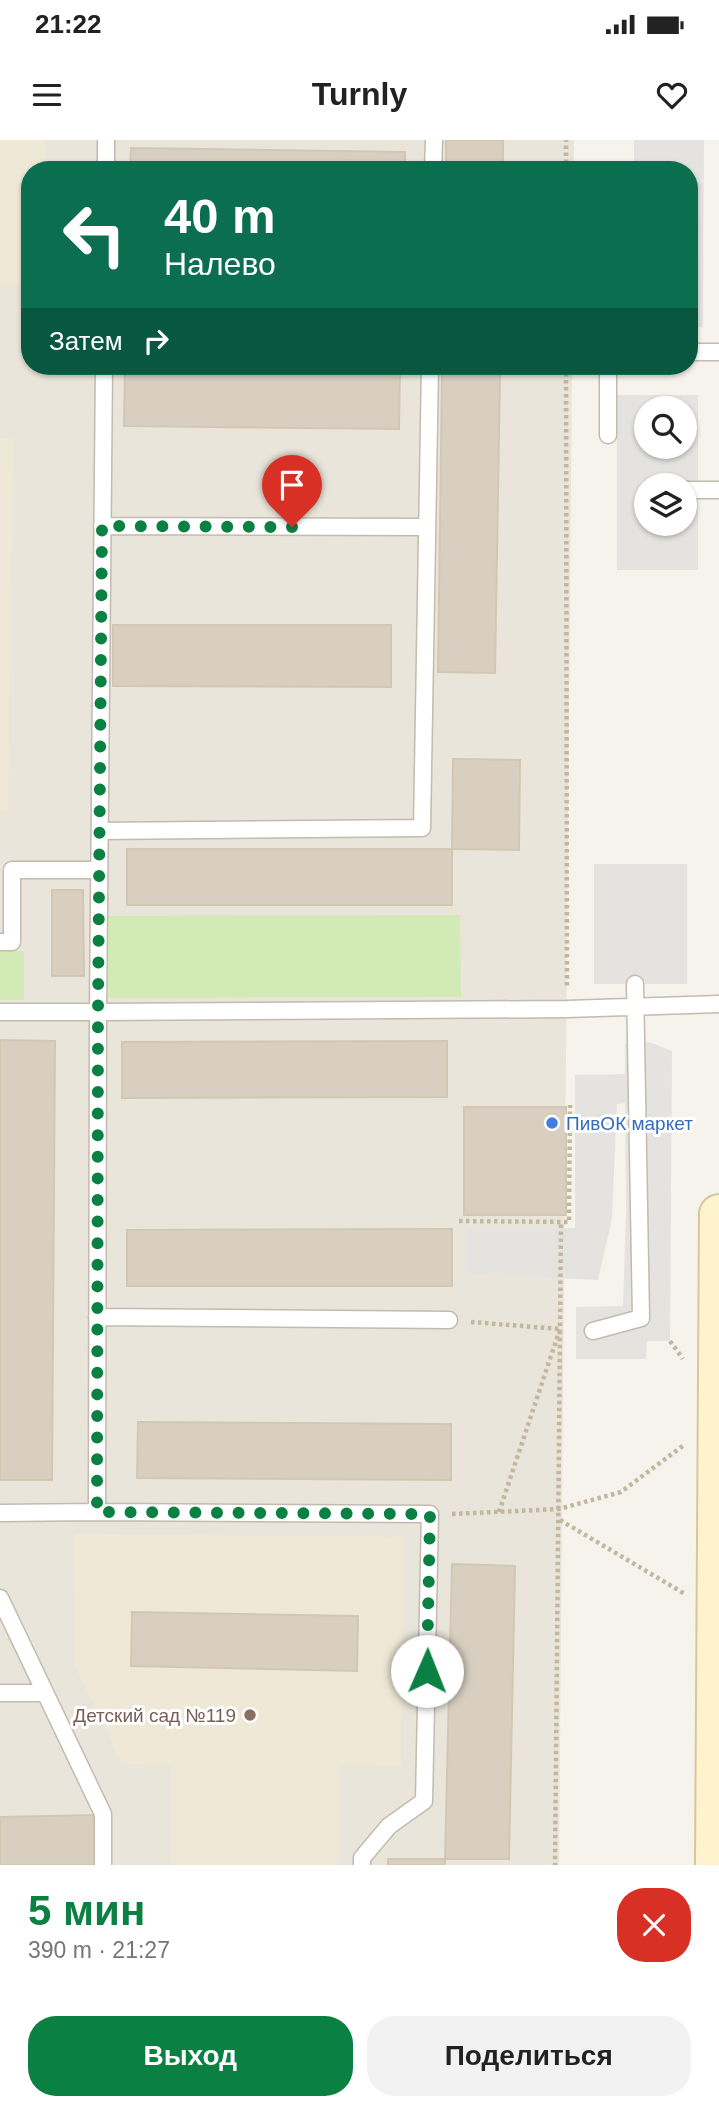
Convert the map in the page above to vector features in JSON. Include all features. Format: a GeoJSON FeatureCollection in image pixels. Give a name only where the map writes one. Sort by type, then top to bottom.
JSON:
{"type":"FeatureCollection","features":[{"type":"Feature","properties":{"kind":"street"},"geometry":{"type":"LineString","coordinates":[[715,1865],[716,1612],[708,1452],[719,1342],[719,1214]]}},
{"type":"Feature","properties":{"kind":"lane"},"geometry":{"type":"LineString","coordinates":[[106,140],[106,161]]}},
{"type":"Feature","properties":{"kind":"lane"},"geometry":{"type":"LineString","coordinates":[[433,161],[434,140]]}},
{"type":"Feature","properties":{"kind":"lane"},"geometry":{"type":"LineString","coordinates":[[698,352],[719,352]]}},
{"type":"Feature","properties":{"kind":"lane"},"geometry":{"type":"LineString","coordinates":[[97,1512],[104,375]]}},
{"type":"Feature","properties":{"kind":"lane"},"geometry":{"type":"LineString","coordinates":[[100,831],[422,828],[430,375]]}},
{"type":"Feature","properties":{"kind":"lane"},"geometry":{"type":"LineString","coordinates":[[608,375],[608,435]]}},
{"type":"Feature","properties":{"kind":"lane"},"geometry":{"type":"LineString","coordinates":[[697,490],[719,489]]}},
{"type":"Feature","properties":{"kind":"lane"},"geometry":{"type":"LineString","coordinates":[[102,526],[427,527]]}},
{"type":"Feature","properties":{"kind":"lane"},"geometry":{"type":"LineString","coordinates":[[0,942],[12,942],[12,870],[99,870]]}},
{"type":"Feature","properties":{"kind":"lane"},"geometry":{"type":"LineString","coordinates":[[593,1331],[641,1318],[635,984]]}},
{"type":"Feature","properties":{"kind":"lane"},"geometry":{"type":"LineString","coordinates":[[0,1012],[567,1009],[719,1004]]}},
{"type":"Feature","properties":{"kind":"lane"},"geometry":{"type":"LineString","coordinates":[[97,1317],[449,1320]]}},
{"type":"Feature","properties":{"kind":"lane"},"geometry":{"type":"LineString","coordinates":[[0,1513],[430,1514],[424,1801],[389,1826],[362,1858],[362,1865]]}},
{"type":"Feature","properties":{"kind":"lane"},"geometry":{"type":"LineString","coordinates":[[0,1598],[103,1814],[103,1865]]}},
{"type":"Feature","properties":{"kind":"lane"},"geometry":{"type":"LineString","coordinates":[[0,1693],[45,1693]]}},
{"type":"Feature","properties":{"kind":"path"},"geometry":{"type":"LineString","coordinates":[[566,140],[566,161]]}},
{"type":"Feature","properties":{"kind":"path"},"geometry":{"type":"LineString","coordinates":[[566,375],[567,1009]]}},
{"type":"Feature","properties":{"kind":"path"},"geometry":{"type":"LineString","coordinates":[[458,1221],[569,1222],[570,1105]]}},
{"type":"Feature","properties":{"kind":"path"},"geometry":{"type":"LineString","coordinates":[[555,1865],[561,1222]]}},
{"type":"Feature","properties":{"kind":"path"},"geometry":{"type":"LineString","coordinates":[[449,1320],[561,1329]]}},
{"type":"Feature","properties":{"kind":"path"},"geometry":{"type":"LineString","coordinates":[[499,1512],[561,1329]]}},
{"type":"Feature","properties":{"kind":"path"},"geometry":{"type":"LineString","coordinates":[[430,1514],[559,1509],[621,1492],[708,1452]]}},
{"type":"Feature","properties":{"kind":"path"},"geometry":{"type":"LineString","coordinates":[[559,1520],[716,1612]]}},
{"type":"Feature","properties":{"kind":"shaded area"},"geometry":{"type":"Polygon","coordinates":[[[0,140],[574,140],[574,161],[21,161],[21,375],[572,375],[559,1865],[0,1865],[0,140]]]}},
{"type":"Feature","properties":{"kind":"shaded area"},"geometry":{"type":"Polygon","coordinates":[[[0,140],[46,140],[46,161],[21,161],[21,285],[0,285],[0,140]]]}},
{"type":"Feature","properties":{"kind":"shaded area"},"geometry":{"type":"Polygon","coordinates":[[[634,140],[704,140],[703,327],[698,327],[698,161],[634,161],[634,140]]]}},
{"type":"Feature","properties":{"kind":"shaded area"},"geometry":{"type":"Polygon","coordinates":[[[617,395],[698,395],[698,570],[617,570],[617,395]]]}},
{"type":"Feature","properties":{"kind":"shaded area"},"geometry":{"type":"Polygon","coordinates":[[[0,438],[13,439],[8,811],[0,811],[0,438]]]}},
{"type":"Feature","properties":{"kind":"shaded area"},"geometry":{"type":"Polygon","coordinates":[[[594,864],[687,864],[687,984],[594,984],[594,864]]]}},
{"type":"Feature","properties":{"kind":"shaded area"},"geometry":{"type":"Polygon","coordinates":[[[649,1042],[672,1051],[670,1341],[647,1341],[646,1359],[576,1359],[576,1307],[623,1306],[625,1103],[617,1104],[612,1218],[598,1280],[468,1274],[468,1229],[575,1228],[575,1075],[625,1074],[625,1044],[649,1042]]]}},
{"type":"Feature","properties":{"kind":"shaded area","name":"Детский сад №119"},"geometry":{"type":"Polygon","coordinates":[[[74,1534],[403,1537],[401,1766],[339,1765],[338,1865],[171,1865],[171,1765],[122,1764],[75,1666],[74,1534]]]}},
{"type":"Feature","properties":{"kind":"green space"},"geometry":{"type":"Polygon","coordinates":[[[460,915],[461,997],[108,998],[108,916],[460,915]]]}},
{"type":"Feature","properties":{"kind":"green space"},"geometry":{"type":"Polygon","coordinates":[[[0,951],[24,951],[24,1000],[0,1000],[0,951]]]}},
{"type":"Feature","properties":{"kind":"building"},"geometry":{"type":"Polygon","coordinates":[[[446,140],[503,140],[503,161],[446,161],[446,140]]]}},
{"type":"Feature","properties":{"kind":"building"},"geometry":{"type":"Polygon","coordinates":[[[131,148],[405,152],[405,161],[130,161],[131,148]]]}},
{"type":"Feature","properties":{"kind":"building"},"geometry":{"type":"Polygon","coordinates":[[[125,375],[400,375],[399,429],[124,426],[125,375]]]}},
{"type":"Feature","properties":{"kind":"building"},"geometry":{"type":"Polygon","coordinates":[[[442,375],[500,375],[495,673],[438,672],[442,375]]]}},
{"type":"Feature","properties":{"kind":"building"},"geometry":{"type":"Polygon","coordinates":[[[113,625],[391,625],[391,687],[113,686],[113,625]]]}},
{"type":"Feature","properties":{"kind":"building"},"geometry":{"type":"Polygon","coordinates":[[[453,759],[520,760],[519,850],[452,849],[453,759]]]}},
{"type":"Feature","properties":{"kind":"building"},"geometry":{"type":"Polygon","coordinates":[[[127,849],[452,849],[452,905],[127,905],[127,849]]]}},
{"type":"Feature","properties":{"kind":"building"},"geometry":{"type":"Polygon","coordinates":[[[52,890],[83,890],[84,976],[52,976],[52,890]]]}},
{"type":"Feature","properties":{"kind":"building"},"geometry":{"type":"Polygon","coordinates":[[[0,1040],[55,1041],[52,1480],[0,1480],[0,1040]]]}},
{"type":"Feature","properties":{"kind":"building"},"geometry":{"type":"Polygon","coordinates":[[[447,1041],[447,1097],[122,1098],[122,1042],[447,1041]]]}},
{"type":"Feature","properties":{"kind":"building"},"geometry":{"type":"Polygon","coordinates":[[[464,1107],[566,1107],[566,1215],[464,1215],[464,1107]]]}},
{"type":"Feature","properties":{"kind":"building"},"geometry":{"type":"Polygon","coordinates":[[[452,1229],[452,1286],[127,1286],[127,1230],[452,1229]]]}},
{"type":"Feature","properties":{"kind":"building"},"geometry":{"type":"Polygon","coordinates":[[[138,1422],[451,1424],[451,1480],[137,1478],[138,1422]]]}},
{"type":"Feature","properties":{"kind":"building"},"geometry":{"type":"Polygon","coordinates":[[[452,1564],[515,1566],[509,1859],[445,1859],[452,1564]]]}},
{"type":"Feature","properties":{"kind":"building"},"geometry":{"type":"Polygon","coordinates":[[[132,1612],[358,1616],[357,1671],[131,1666],[132,1612]]]}},
{"type":"Feature","properties":{"kind":"building"},"geometry":{"type":"Polygon","coordinates":[[[94,1815],[95,1865],[0,1865],[0,1817],[94,1815]]]}},
{"type":"Feature","properties":{"kind":"building"},"geometry":{"type":"Polygon","coordinates":[[[388,1859],[445,1859],[445,1865],[388,1865],[388,1859]]]}},
{"type":"Feature","properties":{"kind":"place","name":"ПивОК маркет"},"geometry":{"type":"Point","coordinates":[552,1123]}},
{"type":"Feature","properties":{"kind":"place","name":"Детский сад №119"},"geometry":{"type":"Point","coordinates":[250,1715]}},
{"type":"Feature","properties":{"kind":"route"},"geometry":{"type":"LineString","coordinates":[[292,527],[102,526],[97,1512],[430,1514],[427,1671]]}}]}
